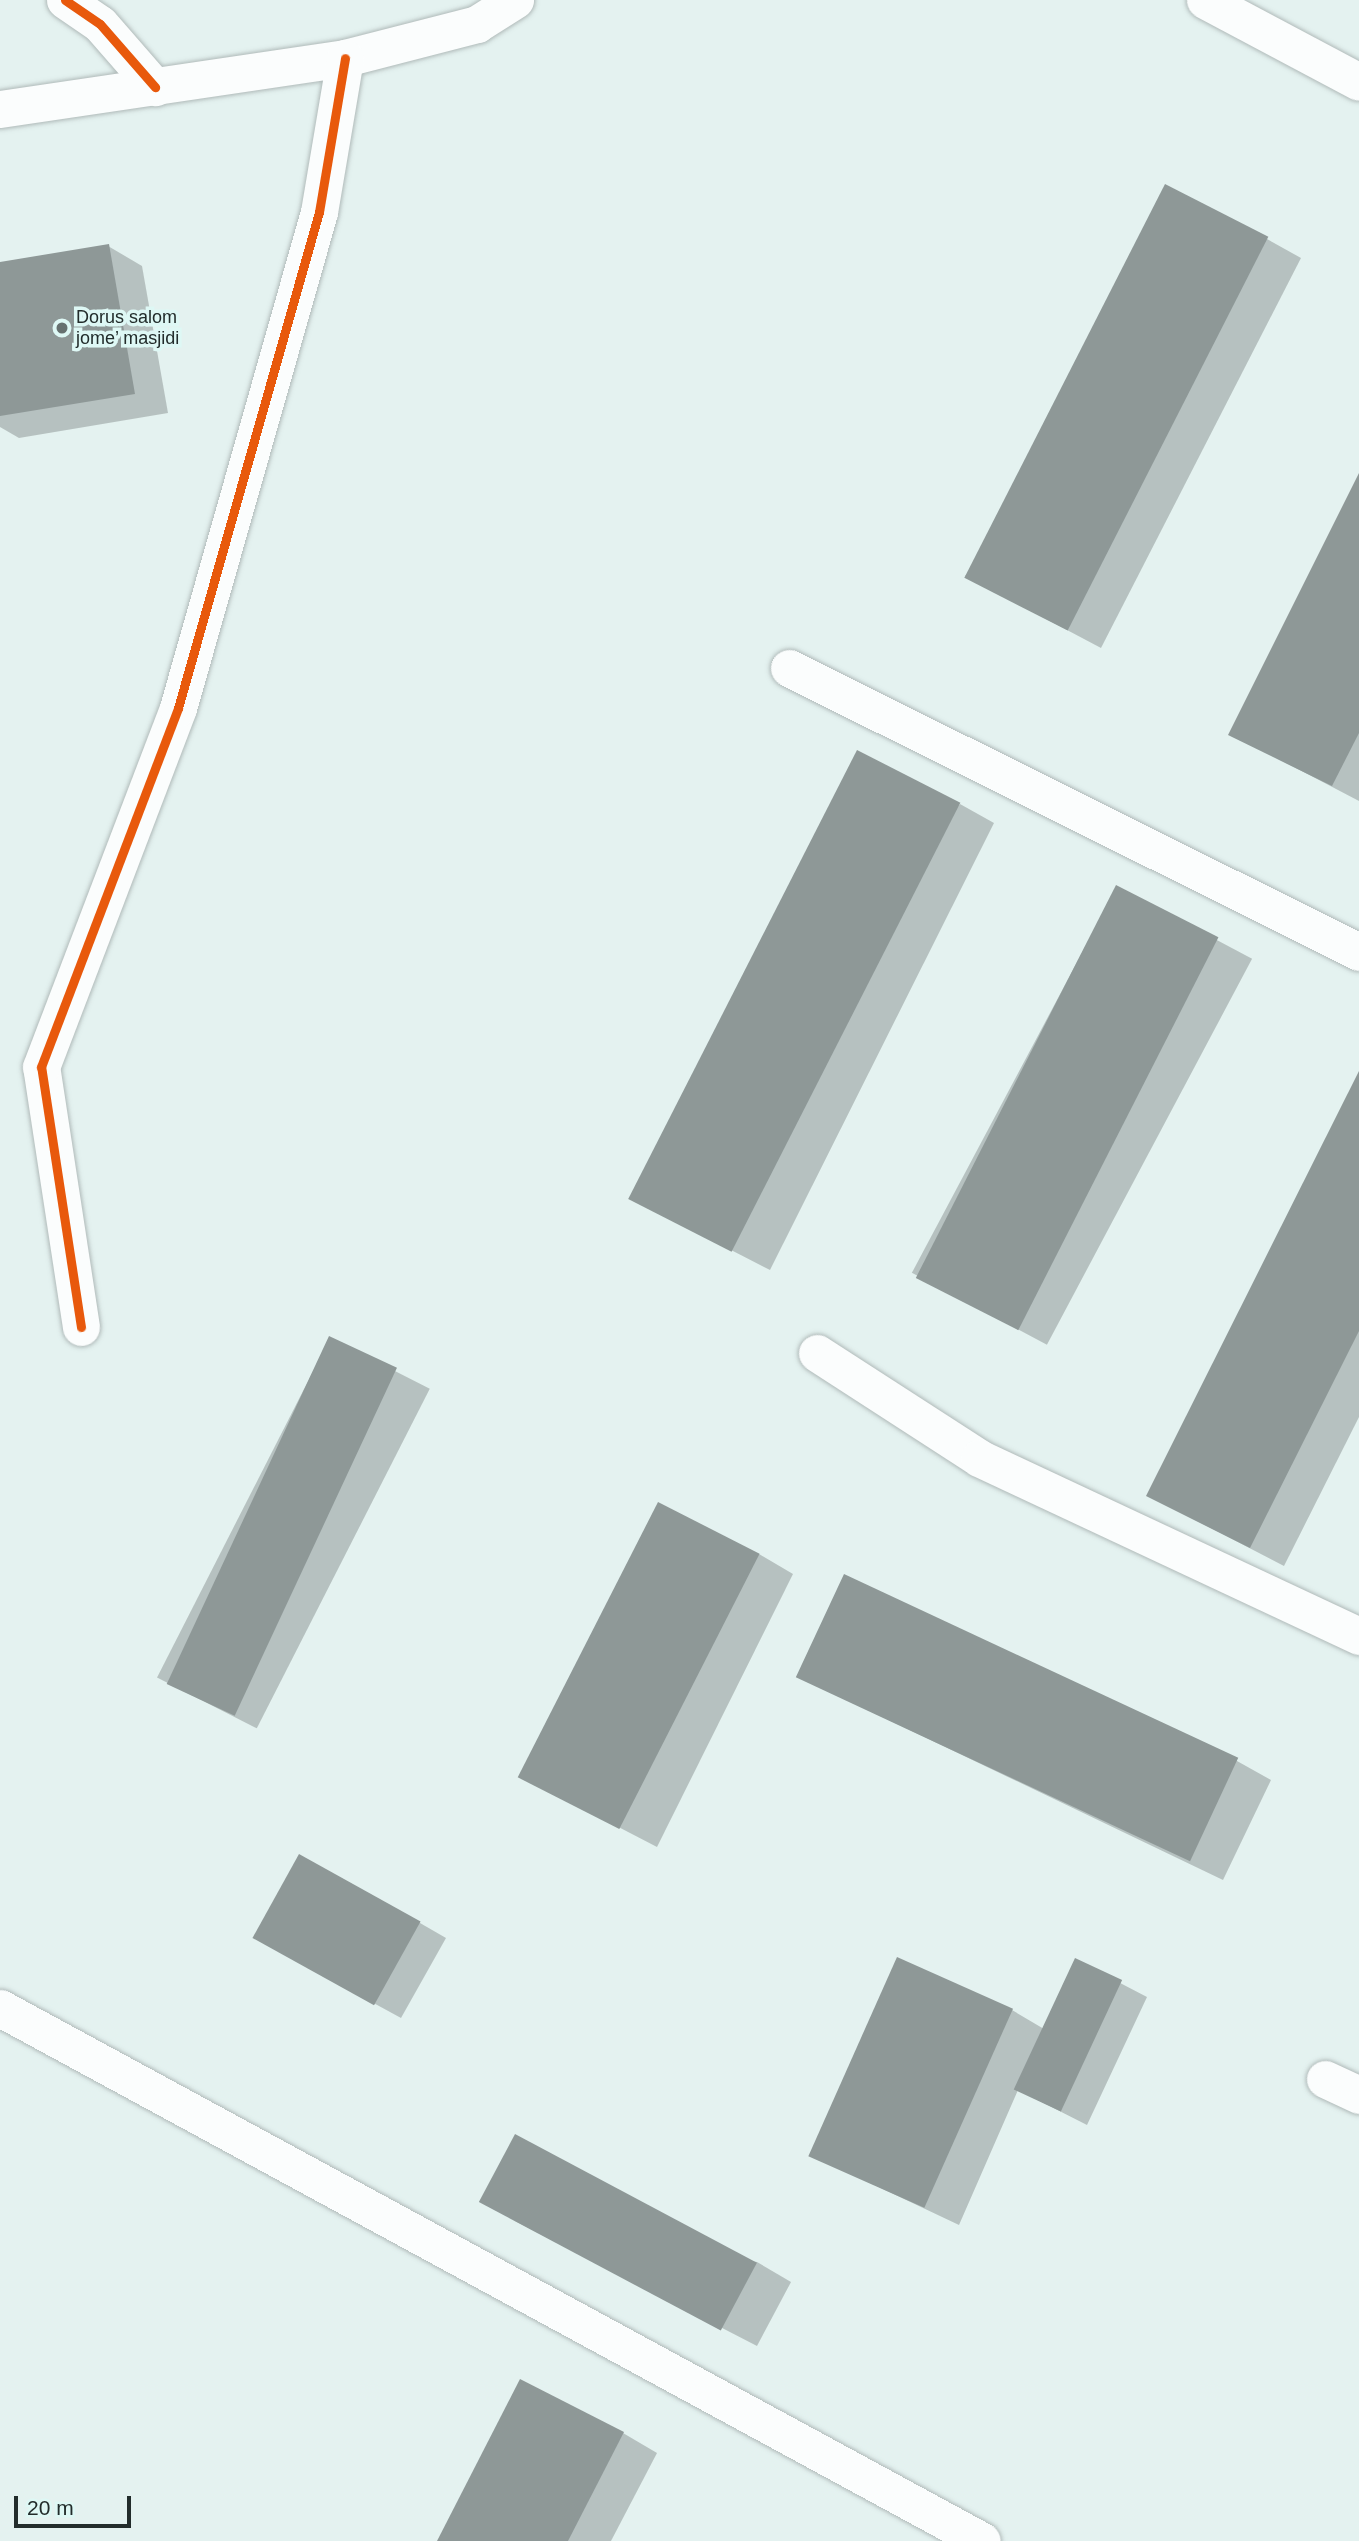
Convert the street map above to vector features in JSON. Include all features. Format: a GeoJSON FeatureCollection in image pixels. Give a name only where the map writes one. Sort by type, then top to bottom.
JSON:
{"type":"FeatureCollection","features":[{"type":"Feature","properties":{"kind":"street"},"geometry":{"type":"LineString","coordinates":[[65,0],[100,24],[155,87]]}},
{"type":"Feature","properties":{"kind":"street"},"geometry":{"type":"LineString","coordinates":[[0,109],[345,58],[477,24],[516,0]]}},
{"type":"Feature","properties":{"kind":"street"},"geometry":{"type":"LineString","coordinates":[[1205,0],[1359,82]]}},
{"type":"Feature","properties":{"kind":"street"},"geometry":{"type":"LineString","coordinates":[[81,1327],[41,1067],[178,708],[318,212],[345,58]]}},
{"type":"Feature","properties":{"kind":"street"},"geometry":{"type":"LineString","coordinates":[[789,668],[1359,952]]}},
{"type":"Feature","properties":{"kind":"street"},"geometry":{"type":"LineString","coordinates":[[817,1353],[979,1458],[1359,1636]]}},
{"type":"Feature","properties":{"kind":"street"},"geometry":{"type":"LineString","coordinates":[[0,2008],[982,2541]]}},
{"type":"Feature","properties":{"kind":"street"},"geometry":{"type":"LineString","coordinates":[[1325,2079],[1359,2095]]}},
{"type":"Feature","properties":{"kind":"building"},"geometry":{"type":"Polygon","coordinates":[[[1165,184],[1268,237],[1068,630],[964,578],[1165,184]]]}},
{"type":"Feature","properties":{"kind":"building","name":"Dorus salom jome’ masjidi"},"geometry":{"type":"Polygon","coordinates":[[[109,244],[135,394],[0,416],[0,262],[109,244]]]}},
{"type":"Feature","properties":{"kind":"building"},"geometry":{"type":"Polygon","coordinates":[[[1359,473],[1359,733],[1332,786],[1228,735],[1359,473]]]}},
{"type":"Feature","properties":{"kind":"building"},"geometry":{"type":"Polygon","coordinates":[[[857,750],[960,803],[732,1252],[628,1199],[857,750]]]}},
{"type":"Feature","properties":{"kind":"building"},"geometry":{"type":"Polygon","coordinates":[[[1116,885],[1218,937],[1018,1330],[916,1278],[1116,885]]]}},
{"type":"Feature","properties":{"kind":"building"},"geometry":{"type":"Polygon","coordinates":[[[1359,1071],[1359,1331],[1250,1548],[1146,1496],[1359,1071]]]}},
{"type":"Feature","properties":{"kind":"building"},"geometry":{"type":"Polygon","coordinates":[[[329,1336],[397,1368],[235,1716],[167,1684],[329,1336]]]}},
{"type":"Feature","properties":{"kind":"building"},"geometry":{"type":"Polygon","coordinates":[[[658,1502],[760,1554],[619,1829],[518,1777],[658,1502]]]}},
{"type":"Feature","properties":{"kind":"building"},"geometry":{"type":"Polygon","coordinates":[[[844,1574],[1238,1758],[1190,1861],[796,1677],[844,1574]]]}},
{"type":"Feature","properties":{"kind":"building"},"geometry":{"type":"Polygon","coordinates":[[[299,1854],[421,1921],[374,2005],[252,1938],[299,1854]]]}},
{"type":"Feature","properties":{"kind":"building"},"geometry":{"type":"Polygon","coordinates":[[[897,1957],[1013,2009],[924,2208],[808,2156],[897,1957]]]}},
{"type":"Feature","properties":{"kind":"building"},"geometry":{"type":"Polygon","coordinates":[[[1075,1958],[1122,1980],[1061,2111],[1014,2089],[1075,1958]]]}},
{"type":"Feature","properties":{"kind":"building"},"geometry":{"type":"Polygon","coordinates":[[[515,2134],[757,2263],[721,2331],[479,2202],[515,2134]]]}},
{"type":"Feature","properties":{"kind":"building"},"geometry":{"type":"Polygon","coordinates":[[[520,2379],[624,2432],[568,2541],[437,2541],[520,2379]]]}},
{"type":"Feature","properties":{"kind":"cycle path"},"geometry":{"type":"LineString","coordinates":[[65,0],[100,24],[155,87]]}},
{"type":"Feature","properties":{"kind":"cycle path"},"geometry":{"type":"LineString","coordinates":[[81,1327],[41,1067],[178,708],[319,212],[345,58]]}},
{"type":"Feature","properties":{"kind":"place","name":"Dorus salom jome’ masjidi"},"geometry":{"type":"Point","coordinates":[62,328]}}]}
